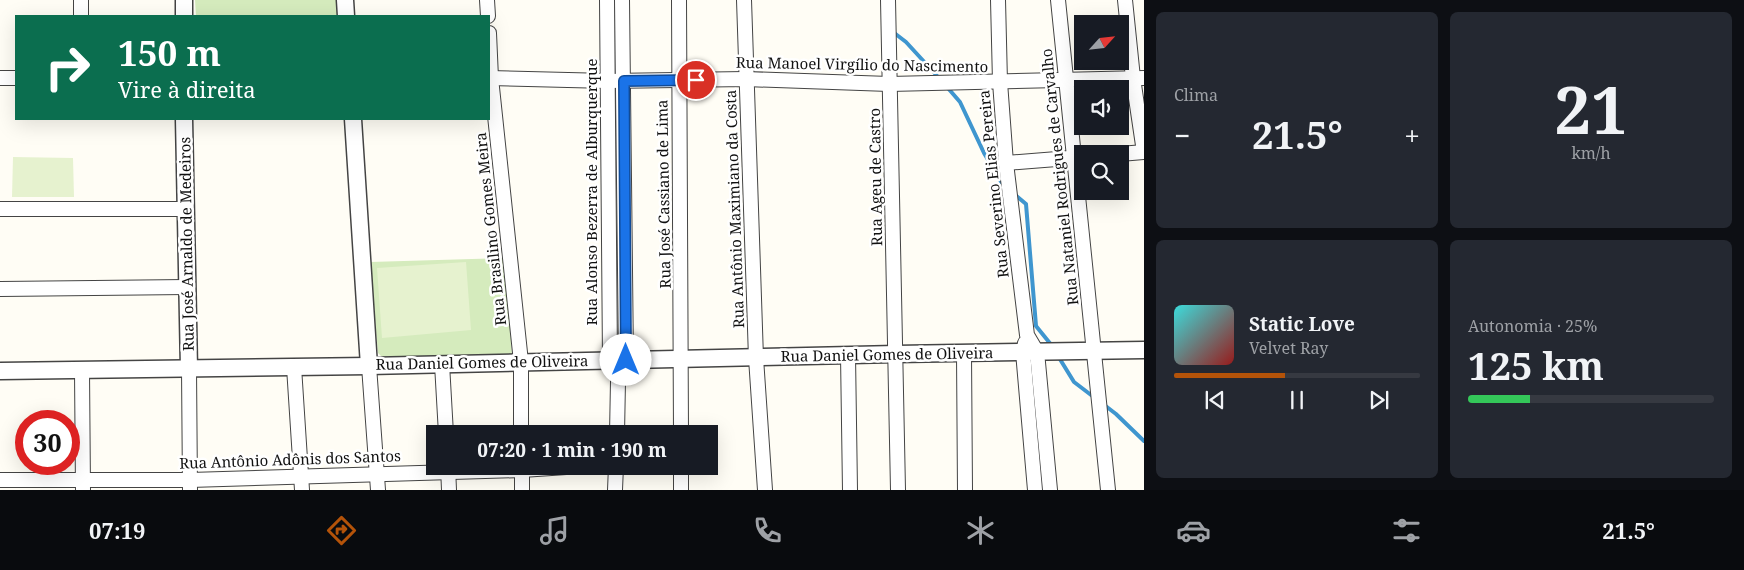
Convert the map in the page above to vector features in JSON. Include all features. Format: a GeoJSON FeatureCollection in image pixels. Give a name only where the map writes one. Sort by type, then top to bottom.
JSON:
{"type":"FeatureCollection","features":[{"type":"Feature","properties":{"kind":"street"},"geometry":{"type":"LineString","coordinates":[[81,0],[81,15]]}},
{"type":"Feature","properties":{"kind":"street"},"geometry":{"type":"LineString","coordinates":[[184,0],[184,15]]}},
{"type":"Feature","properties":{"kind":"street"},"geometry":{"type":"LineString","coordinates":[[345,0],[346,15]]}},
{"type":"Feature","properties":{"kind":"street"},"geometry":{"type":"LineString","coordinates":[[487,0],[488,15]]}},
{"type":"Feature","properties":{"kind":"street","name":"Rua Alonso Bezerra de Alburquerque"},"geometry":{"type":"LineString","coordinates":[[607,0],[618,360]]}},
{"type":"Feature","properties":{"kind":"street","name":"Rua Alonso Bezerra de Alburquerque"},"geometry":{"type":"LineString","coordinates":[[617,425],[624,81],[622,0]]}},
{"type":"Feature","properties":{"kind":"street","name":"Rua José Cassiano de Lima"},"geometry":{"type":"LineString","coordinates":[[679,0],[681,425]]}},
{"type":"Feature","properties":{"kind":"street","name":"Rua Antônio Maximiano da Costa"},"geometry":{"type":"LineString","coordinates":[[744,0],[756,358],[765,490]]}},
{"type":"Feature","properties":{"kind":"street","name":"Rua Ageu de Castro"},"geometry":{"type":"LineString","coordinates":[[888,0],[898,490]]}},
{"type":"Feature","properties":{"kind":"street","name":"Rua Severino Elias Pereira"},"geometry":{"type":"LineString","coordinates":[[998,0],[1000,82],[1006,163],[1030,352]]}},
{"type":"Feature","properties":{"kind":"street","name":"Rua Nataniel Rodrigues de Carvalho"},"geometry":{"type":"LineString","coordinates":[[1058,0],[1065,80],[1077,145]]}},
{"type":"Feature","properties":{"kind":"street"},"geometry":{"type":"LineString","coordinates":[[1125,0],[1138,78],[1144,152],[1129,153]]}},
{"type":"Feature","properties":{"kind":"street"},"geometry":{"type":"LineString","coordinates":[[0,78],[15,78]]}},
{"type":"Feature","properties":{"kind":"street","name":"Rua Manoel Virgílio do Nascimento"},"geometry":{"type":"LineString","coordinates":[[490,78],[608,81],[746,79],[890,84],[1138,78]]}},
{"type":"Feature","properties":{"kind":"street","name":"Rua Brasilino Gomes Meira"},"geometry":{"type":"LineString","coordinates":[[490,78],[521,362],[522,425]]}},
{"type":"Feature","properties":{"kind":"street","name":"Rua José Arnaldo de Medeiros"},"geometry":{"type":"LineString","coordinates":[[184,120],[189,369]]}},
{"type":"Feature","properties":{"kind":"street"},"geometry":{"type":"LineString","coordinates":[[353,120],[378,490]]}},
{"type":"Feature","properties":{"kind":"street"},"geometry":{"type":"LineString","coordinates":[[1006,163],[1074,158]]}},
{"type":"Feature","properties":{"kind":"street","name":"Rua Nataniel Rodrigues de Carvalho"},"geometry":{"type":"LineString","coordinates":[[1082,200],[1108,490]]}},
{"type":"Feature","properties":{"kind":"street"},"geometry":{"type":"LineString","coordinates":[[0,210],[186,209]]}},
{"type":"Feature","properties":{"kind":"street"},"geometry":{"type":"LineString","coordinates":[[0,289],[187,287]]}},
{"type":"Feature","properties":{"kind":"street","name":"Rua Daniel Gomes de Oliveira"},"geometry":{"type":"LineString","coordinates":[[0,372],[1144,350]]}},
{"type":"Feature","properties":{"kind":"street"},"geometry":{"type":"LineString","coordinates":[[1030,352],[1035,490]]}},
{"type":"Feature","properties":{"kind":"street"},"geometry":{"type":"LineString","coordinates":[[1030,352],[1050,490]]}},
{"type":"Feature","properties":{"kind":"street"},"geometry":{"type":"LineString","coordinates":[[964,354],[965,490]]}},
{"type":"Feature","properties":{"kind":"street"},"geometry":{"type":"LineString","coordinates":[[848,355],[850,490]]}},
{"type":"Feature","properties":{"kind":"street"},"geometry":{"type":"LineString","coordinates":[[442,364],[445,425]]}},
{"type":"Feature","properties":{"kind":"street"},"geometry":{"type":"LineString","coordinates":[[294,367],[302,483]]}},
{"type":"Feature","properties":{"kind":"street"},"geometry":{"type":"LineString","coordinates":[[189,369],[190,485]]}},
{"type":"Feature","properties":{"kind":"street"},"geometry":{"type":"LineString","coordinates":[[82,371],[83,485]]}},
{"type":"Feature","properties":{"kind":"street","name":"Rua Antônio Adônis dos Santos"},"geometry":{"type":"LineString","coordinates":[[0,480],[83,485],[302,483],[426,471]]}},
{"type":"Feature","properties":{"kind":"street"},"geometry":{"type":"LineString","coordinates":[[448,475],[449,490]]}},
{"type":"Feature","properties":{"kind":"street"},"geometry":{"type":"LineString","coordinates":[[522,475],[522,490]]}},
{"type":"Feature","properties":{"kind":"street"},"geometry":{"type":"LineString","coordinates":[[615,490],[616,475]]}},
{"type":"Feature","properties":{"kind":"street"},"geometry":{"type":"LineString","coordinates":[[681,475],[681,490]]}},
{"type":"Feature","properties":{"kind":"green space"},"geometry":{"type":"Polygon","coordinates":[[[195,0],[340,0],[341,15],[196,15],[195,0]]]}},
{"type":"Feature","properties":{"kind":"green space"},"geometry":{"type":"Polygon","coordinates":[[[13,157],[73,158],[74,197],[12,197],[13,157]]]}},
{"type":"Feature","properties":{"kind":"green space"},"geometry":{"type":"Polygon","coordinates":[[[506,258],[512,355],[384,359],[378,353],[370,262],[506,258]]]}},
{"type":"Feature","properties":{"kind":"green space"},"geometry":{"type":"Polygon","coordinates":[[[466,262],[471,330],[382,338],[377,268],[466,262]]]}},
{"type":"Feature","properties":{"kind":"waterway"},"geometry":{"type":"LineString","coordinates":[[893,32],[906,42],[939,78]]}},
{"type":"Feature","properties":{"kind":"waterway"},"geometry":{"type":"LineString","coordinates":[[947,87],[960,102],[984,153],[1003,185]]}},
{"type":"Feature","properties":{"kind":"waterway"},"geometry":{"type":"LineString","coordinates":[[1014,194],[1026,204],[1036,326],[1053,347]]}},
{"type":"Feature","properties":{"kind":"waterway"},"geometry":{"type":"LineString","coordinates":[[1058,356],[1074,382],[1095,398]]}},
{"type":"Feature","properties":{"kind":"waterway"},"geometry":{"type":"LineString","coordinates":[[1103,404],[1144,441]]}},
{"type":"Feature","properties":{"kind":"route"},"geometry":{"type":"LineString","coordinates":[[626,360],[624,81],[696,80]]}}]}
